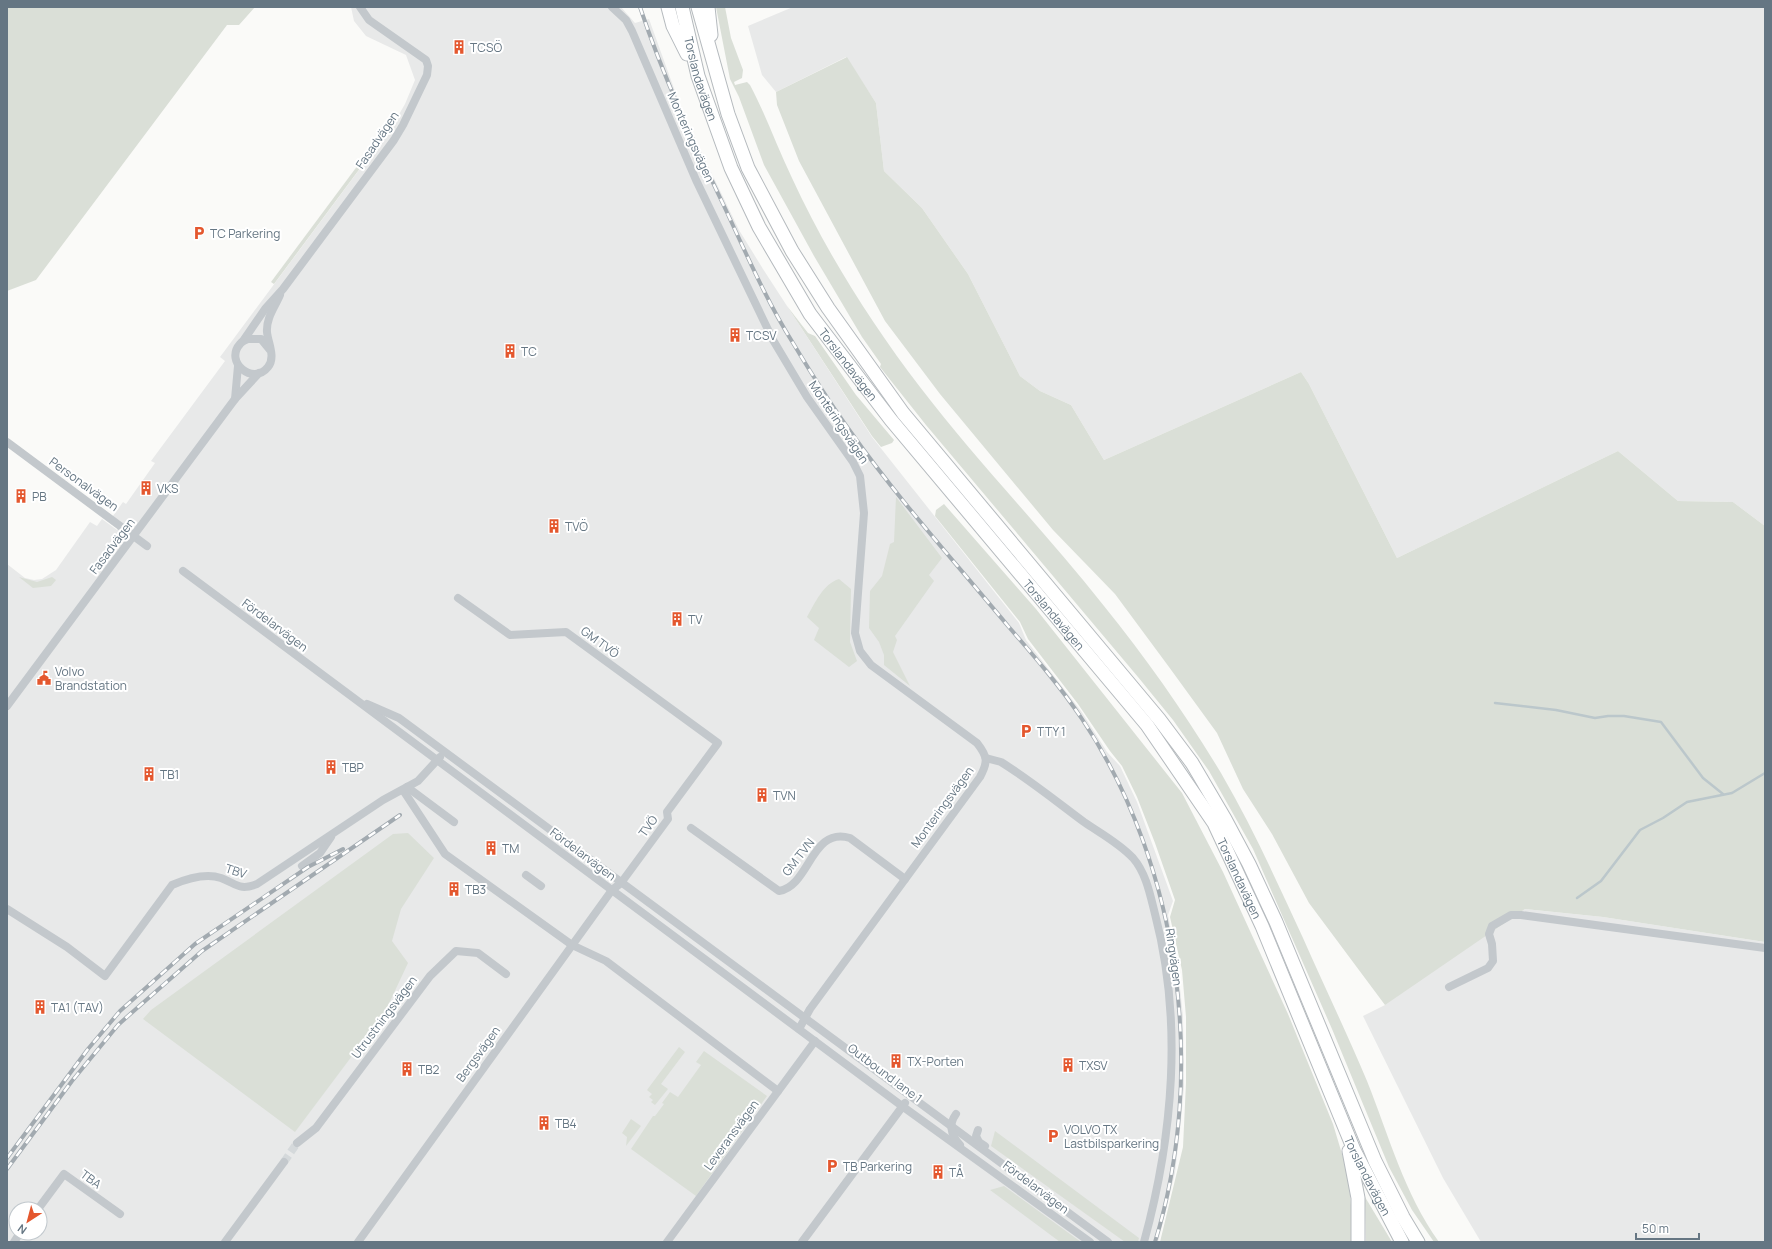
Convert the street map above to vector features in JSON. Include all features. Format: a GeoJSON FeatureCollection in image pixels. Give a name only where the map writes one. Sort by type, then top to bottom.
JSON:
{"type":"FeatureCollection","features":[{"type":"Feature","properties":{"kind":"main road"},"geometry":{"type":"LineString","coordinates":[[668,7],[673,26],[698,76]]}},
{"type":"Feature","properties":{"kind":"main road","name":"Torslandavägen"},"geometry":{"type":"LineString","coordinates":[[682,7],[698,76],[725,153],[762,233],[810,314],[891,420],[1147,725],[1214,823],[1262,926],[1334,1101],[1366,1174],[1402,1242]]}},
{"type":"Feature","properties":{"kind":"main road","name":"Torslandavägen"},"geometry":{"type":"LineString","coordinates":[[698,7],[728,114],[748,168],[792,251],[838,324],[903,413],[1159,719],[1199,775],[1225,819],[1276,922],[1370,1150],[1403,1218],[1418,1242]]}},
{"type":"Feature","properties":{"kind":"main road"},"geometry":{"type":"LineString","coordinates":[[708,7],[714,68]]}},
{"type":"Feature","properties":{"kind":"main road"},"geometry":{"type":"LineString","coordinates":[[1334,1101],[1355,1178],[1358,1198],[1358,1242]]}},
{"type":"Feature","properties":{"kind":"main road"},"geometry":{"type":"LineString","coordinates":[[1370,1150],[1380,1164],[1426,1242]]}},
{"type":"Feature","properties":{"kind":"street","name":"Monteringsvägen"},"geometry":{"type":"LineString","coordinates":[[612,7],[626,20],[632,31],[696,180],[773,340],[807,397],[844,447],[857,468],[863,492],[864,514],[855,634],[860,651],[871,665],[977,743],[986,758],[986,766],[980,777],[803,1022]]}},
{"type":"Feature","properties":{"kind":"street","name":"Fasadvägen"},"geometry":{"type":"LineString","coordinates":[[235,399],[238,366],[235,353],[265,309],[283,288],[394,140],[403,125],[427,75],[428,66],[426,60],[369,20],[362,10]]}},
{"type":"Feature","properties":{"kind":"street","name":"Fasadvägen"},"geometry":{"type":"LineString","coordinates":[[7,706],[235,399],[259,373],[266,370],[270,363],[267,321],[283,288]]}},
{"type":"Feature","properties":{"kind":"street"},"geometry":{"type":"LineString","coordinates":[[243,341],[250,338],[259,338],[266,343],[270,350]]}},
{"type":"Feature","properties":{"kind":"street"},"geometry":{"type":"LineString","coordinates":[[238,366],[248,373],[259,373]]}},
{"type":"Feature","properties":{"kind":"street","name":"Personalvägen"},"geometry":{"type":"LineString","coordinates":[[7,442],[147,546]]}},
{"type":"Feature","properties":{"kind":"street","name":"Fördelarvägen"},"geometry":{"type":"LineString","coordinates":[[183,571],[612,890],[803,1022]]}},
{"type":"Feature","properties":{"kind":"street","name":"GM TVÖ"},"geometry":{"type":"LineString","coordinates":[[458,598],[510,635],[566,632],[718,743]]}},
{"type":"Feature","properties":{"kind":"street","name":"Fördelarvägen"},"geometry":{"type":"LineString","coordinates":[[353,698],[399,718],[621,883],[803,1022]]}},
{"type":"Feature","properties":{"kind":"street","name":"TVÖ"},"geometry":{"type":"LineString","coordinates":[[621,883],[668,819],[667,812],[718,743]]}},
{"type":"Feature","properties":{"kind":"street","name":"TBV"},"geometry":{"type":"LineString","coordinates":[[7,909],[67,947],[105,976],[172,885],[186,879],[211,877],[221,878],[246,888],[269,877],[383,800],[418,781],[438,761],[443,752]]}},
{"type":"Feature","properties":{"kind":"street","name":"Ringvägen"},"geometry":{"type":"LineString","coordinates":[[986,758],[993,758],[1009,766],[1102,834],[1132,858],[1144,875],[1162,943],[1169,1011],[1171,1057],[1169,1106],[1164,1151],[1144,1242]]}},
{"type":"Feature","properties":{"kind":"street"},"geometry":{"type":"LineString","coordinates":[[405,788],[454,822]]}},
{"type":"Feature","properties":{"kind":"street"},"geometry":{"type":"LineString","coordinates":[[405,788],[445,854],[572,945],[606,961],[778,1091]]}},
{"type":"Feature","properties":{"kind":"street"},"geometry":{"type":"LineString","coordinates":[[302,866],[320,852],[330,838],[343,826]]}},
{"type":"Feature","properties":{"kind":"street","name":"GM TVN"},"geometry":{"type":"LineString","coordinates":[[691,828],[779,892],[786,890],[792,885],[820,847],[833,836],[850,838],[905,879]]}},
{"type":"Feature","properties":{"kind":"street"},"geometry":{"type":"LineString","coordinates":[[526,875],[541,886]]}},
{"type":"Feature","properties":{"kind":"street","name":"Bergsvägen"},"geometry":{"type":"LineString","coordinates":[[358,1242],[612,890],[621,883]]}},
{"type":"Feature","properties":{"kind":"street"},"geometry":{"type":"LineString","coordinates":[[1449,987],[1488,968],[1493,961],[1489,934],[1492,926],[1511,915],[1521,915],[1765,948]]}},
{"type":"Feature","properties":{"kind":"street","name":"Utrustningsvägen"},"geometry":{"type":"LineString","coordinates":[[297,1143],[316,1128],[430,976],[456,951],[478,953],[506,974]]}},
{"type":"Feature","properties":{"kind":"street"},"geometry":{"type":"LineString","coordinates":[[803,1022],[815,1041],[907,1099],[945,1116]]}},
{"type":"Feature","properties":{"kind":"street"},"geometry":{"type":"LineString","coordinates":[[803,1022],[907,1099]]}},
{"type":"Feature","properties":{"kind":"street","name":"Outbound lane 1"},"geometry":{"type":"LineString","coordinates":[[803,1022],[907,1099],[955,1140]]}},
{"type":"Feature","properties":{"kind":"street","name":"Leveransvägen"},"geometry":{"type":"LineString","coordinates":[[667,1242],[815,1041]]}},
{"type":"Feature","properties":{"kind":"street"},"geometry":{"type":"LineString","coordinates":[[802,1242],[907,1099]]}},
{"type":"Feature","properties":{"kind":"street","name":"Fördelarvägen"},"geometry":{"type":"LineString","coordinates":[[907,1099],[928,1110],[1108,1242]]}},
{"type":"Feature","properties":{"kind":"street","name":"Fördelarvägen"},"geometry":{"type":"LineString","coordinates":[[907,1099],[967,1153],[1090,1242]]}},
{"type":"Feature","properties":{"kind":"street"},"geometry":{"type":"LineString","coordinates":[[936,1116],[956,1114],[952,1120],[951,1127]]}},
{"type":"Feature","properties":{"kind":"street","name":"Fördelarvägen"},"geometry":{"type":"LineString","coordinates":[[951,1127],[951,1132],[955,1140],[967,1153]]}},
{"type":"Feature","properties":{"kind":"street","name":"Fördelarvägen"},"geometry":{"type":"LineString","coordinates":[[978,1130],[976,1136],[979,1142],[994,1153],[998,1162]]}},
{"type":"Feature","properties":{"kind":"street"},"geometry":{"type":"LineString","coordinates":[[225,1242],[284,1162]]}},
{"type":"Feature","properties":{"kind":"street","name":"TBA"},"geometry":{"type":"LineString","coordinates":[[44,1201],[64,1174],[120,1214]]}},
{"type":"Feature","properties":{"kind":"shaded area"},"geometry":{"type":"Polygon","coordinates":[[[7,7],[255,7],[239,25],[227,25],[36,280],[7,291],[7,7]]]}},
{"type":"Feature","properties":{"kind":"shaded area"},"geometry":{"type":"Polygon","coordinates":[[[351,7],[621,7],[635,23],[649,19],[676,94],[697,143],[739,230],[763,269],[872,437],[1019,623],[1026,640],[1081,711],[1107,752],[1120,766],[1137,802],[1173,901],[1168,915],[1177,961],[1183,1016],[1184,1086],[1181,1121],[1175,1173],[1158,1242],[7,1242],[7,564],[25,578],[34,580],[42,579],[56,570],[90,522],[97,526],[102,519],[117,530],[119,526],[110,520],[123,502],[126,504],[155,463],[151,461],[225,361],[220,357],[394,123],[405,104],[415,80],[406,55],[366,36],[354,21],[351,7]]]}},
{"type":"Feature","properties":{"kind":"shaded area"},"geometry":{"type":"Polygon","coordinates":[[[716,7],[725,7],[731,38],[743,70],[742,78],[734,82],[735,85],[747,82],[750,85],[805,206],[819,233],[850,286],[884,338],[942,415],[1082,578],[1136,646],[1166,688],[1221,773],[1264,854],[1367,1081],[1398,1164],[1416,1204],[1439,1242],[1434,1242],[1412,1210],[1389,1167],[1332,1029],[1253,849],[1209,771],[1173,720],[1138,677],[926,425],[880,367],[881,364],[862,337],[814,256],[764,165],[739,97],[730,79],[716,7]]]}},
{"type":"Feature","properties":{"kind":"shaded area"},"geometry":{"type":"Polygon","coordinates":[[[793,7],[1765,7],[1765,526],[1733,502],[1678,501],[1618,451],[1397,558],[1309,384],[1301,372],[1104,460],[1071,405],[1040,391],[1020,376],[968,274],[922,208],[884,171],[876,103],[846,57],[776,92],[762,75],[748,26],[793,7]]]}},
{"type":"Feature","properties":{"kind":"shaded area"},"geometry":{"type":"Polygon","coordinates":[[[847,57],[876,103],[884,171],[922,208],[968,274],[1020,376],[1040,391],[1071,405],[1104,460],[1301,372],[1309,384],[1397,558],[1618,451],[1678,501],[1733,502],[1765,526],[1765,942],[1603,917],[1525,909],[1385,1005],[1309,903],[1272,834],[1243,789],[1217,733],[1169,667],[1115,594],[1053,530],[940,394],[885,321],[799,161],[777,105],[776,92],[847,57]]]}},
{"type":"Feature","properties":{"kind":"shaded area"},"geometry":{"type":"Polygon","coordinates":[[[390,122],[393,124],[274,284],[271,282],[390,122]]]}},
{"type":"Feature","properties":{"kind":"shaded area"},"geometry":{"type":"Polygon","coordinates":[[[787,306],[808,333],[815,336],[856,395],[894,440],[892,443],[881,447],[872,436],[787,306]]]}},
{"type":"Feature","properties":{"kind":"shaded area"},"geometry":{"type":"Polygon","coordinates":[[[896,497],[942,558],[929,575],[934,581],[895,636],[897,640],[893,652],[910,686],[884,665],[884,655],[879,642],[869,628],[870,591],[882,576],[890,544],[894,542],[896,497]]]}},
{"type":"Feature","properties":{"kind":"shaded area"},"geometry":{"type":"Polygon","coordinates":[[[944,504],[1036,609],[1182,793],[1223,872],[1288,1014],[1333,1124],[1348,1174],[1353,1226],[1351,1242],[1160,1242],[1183,1147],[1186,1083],[1186,1017],[1182,970],[1170,917],[1175,900],[1137,797],[1122,766],[1078,704],[1028,639],[1020,622],[935,516],[936,510],[944,504]]]}},
{"type":"Feature","properties":{"kind":"shaded area"},"geometry":{"type":"Polygon","coordinates":[[[19,577],[37,582],[52,577],[56,580],[51,586],[33,588],[19,577]]]}},
{"type":"Feature","properties":{"kind":"shaded area"},"geometry":{"type":"Polygon","coordinates":[[[839,579],[851,589],[850,642],[857,661],[849,667],[814,640],[819,628],[807,617],[816,600],[828,585],[839,579]]]}},
{"type":"Feature","properties":{"kind":"shaded area"},"geometry":{"type":"Polygon","coordinates":[[[408,833],[434,858],[401,909],[392,941],[408,963],[385,1012],[295,1132],[143,1019],[151,1010],[393,834],[408,833]]]}},
{"type":"Feature","properties":{"kind":"shaded area"},"geometry":{"type":"Polygon","coordinates":[[[1525,909],[1603,917],[1765,942],[1765,1242],[1481,1242],[1443,1178],[1363,1016],[1385,1005],[1393,988],[1525,909]]]}},
{"type":"Feature","properties":{"kind":"shaded area"},"geometry":{"type":"Polygon","coordinates":[[[679,1047],[685,1052],[661,1084],[668,1089],[655,1105],[651,1102],[653,1100],[649,1097],[652,1094],[647,1090],[679,1047]]]}},
{"type":"Feature","properties":{"kind":"shaded area"},"geometry":{"type":"Polygon","coordinates":[[[704,1051],[767,1096],[696,1196],[631,1149],[653,1116],[655,1116],[664,1104],[662,1103],[670,1092],[678,1097],[701,1065],[696,1062],[704,1051]]]}},
{"type":"Feature","properties":{"kind":"shaded area"},"geometry":{"type":"Polygon","coordinates":[[[631,1119],[641,1126],[626,1146],[627,1137],[622,1133],[631,1119]]]}},
{"type":"Feature","properties":{"kind":"shaded area"},"geometry":{"type":"Polygon","coordinates":[[[995,1131],[1139,1238],[1138,1242],[1125,1242],[991,1146],[995,1131]]]}},
{"type":"Feature","properties":{"kind":"shaded area"},"geometry":{"type":"Polygon","coordinates":[[[1004,1186],[1081,1242],[1060,1242],[990,1190],[1004,1186]]]}},
{"type":"Feature","properties":{"kind":"shaded area"},"geometry":{"type":"Polygon","coordinates":[[[1365,1197],[1392,1242],[1366,1242],[1365,1197]]]}},
{"type":"Feature","properties":{"kind":"waterway"},"geometry":{"type":"LineString","coordinates":[[1495,703],[1556,710],[1595,718],[1624,716],[1661,722],[1703,778],[1723,794]]}},
{"type":"Feature","properties":{"kind":"waterway"},"geometry":{"type":"LineString","coordinates":[[1577,898],[1601,881],[1640,830],[1663,818],[1687,802],[1732,793],[1765,773]]}},
{"type":"Feature","properties":{"kind":"tunnel"},"geometry":{"type":"LineString","coordinates":[[284,1162],[297,1143]]}},
{"type":"Feature","properties":{"kind":"railway"},"geometry":{"type":"LineString","coordinates":[[640,7],[658,58],[690,133],[757,276],[783,327],[835,410],[887,481],[1046,671],[1074,707],[1116,777],[1142,839],[1162,905],[1175,973],[1181,1041],[1179,1110],[1171,1177],[1155,1242]]}},
{"type":"Feature","properties":{"kind":"railway"},"geometry":{"type":"LineString","coordinates":[[7,1169],[72,1081],[118,1025],[202,951],[400,815]]}},
{"type":"Feature","properties":{"kind":"railway"},"geometry":{"type":"LineString","coordinates":[[7,1158],[88,1049],[120,1011],[195,944],[308,867],[343,849]]}},
{"type":"Feature","properties":{"kind":"place","name":"TCSÖ"},"geometry":{"type":"Point","coordinates":[459,47]}},
{"type":"Feature","properties":{"kind":"place","name":"TC Parkering"},"geometry":{"type":"Point","coordinates":[199,233]}},
{"type":"Feature","properties":{"kind":"place","name":"TCSV"},"geometry":{"type":"Point","coordinates":[735,335]}},
{"type":"Feature","properties":{"kind":"place","name":"TC"},"geometry":{"type":"Point","coordinates":[510,351]}},
{"type":"Feature","properties":{"kind":"place","name":"VKS"},"geometry":{"type":"Point","coordinates":[146,488]}},
{"type":"Feature","properties":{"kind":"place","name":"PB"},"geometry":{"type":"Point","coordinates":[21,496]}},
{"type":"Feature","properties":{"kind":"place","name":"TVÖ"},"geometry":{"type":"Point","coordinates":[554,526]}},
{"type":"Feature","properties":{"kind":"place","name":"TV"},"geometry":{"type":"Point","coordinates":[677,619]}},
{"type":"Feature","properties":{"kind":"place","name":"Volvo Brandstation"},"geometry":{"type":"Point","coordinates":[44,678]}},
{"type":"Feature","properties":{"kind":"place","name":"TTY 1"},"geometry":{"type":"Point","coordinates":[1026,731]}},
{"type":"Feature","properties":{"kind":"place","name":"TBP"},"geometry":{"type":"Point","coordinates":[331,767]}},
{"type":"Feature","properties":{"kind":"place","name":"TB1"},"geometry":{"type":"Point","coordinates":[149,774]}},
{"type":"Feature","properties":{"kind":"place","name":"TVN"},"geometry":{"type":"Point","coordinates":[762,795]}},
{"type":"Feature","properties":{"kind":"place","name":"TM"},"geometry":{"type":"Point","coordinates":[491,848]}},
{"type":"Feature","properties":{"kind":"place","name":"TB3"},"geometry":{"type":"Point","coordinates":[454,889]}},
{"type":"Feature","properties":{"kind":"place","name":"TA1 (TAV)"},"geometry":{"type":"Point","coordinates":[40,1007]}},
{"type":"Feature","properties":{"kind":"place","name":"TX-Porten"},"geometry":{"type":"Point","coordinates":[896,1061]}},
{"type":"Feature","properties":{"kind":"place","name":"TXSV"},"geometry":{"type":"Point","coordinates":[1068,1065]}},
{"type":"Feature","properties":{"kind":"place","name":"TB2"},"geometry":{"type":"Point","coordinates":[407,1069]}},
{"type":"Feature","properties":{"kind":"place","name":"TB4"},"geometry":{"type":"Point","coordinates":[544,1123]}},
{"type":"Feature","properties":{"kind":"place","name":"VOLVO TX Lastbilsparkering"},"geometry":{"type":"Point","coordinates":[1053,1136]}},
{"type":"Feature","properties":{"kind":"place","name":"TB Parkering"},"geometry":{"type":"Point","coordinates":[832,1166]}},
{"type":"Feature","properties":{"kind":"place","name":"TÅ"},"geometry":{"type":"Point","coordinates":[938,1172]}}]}
